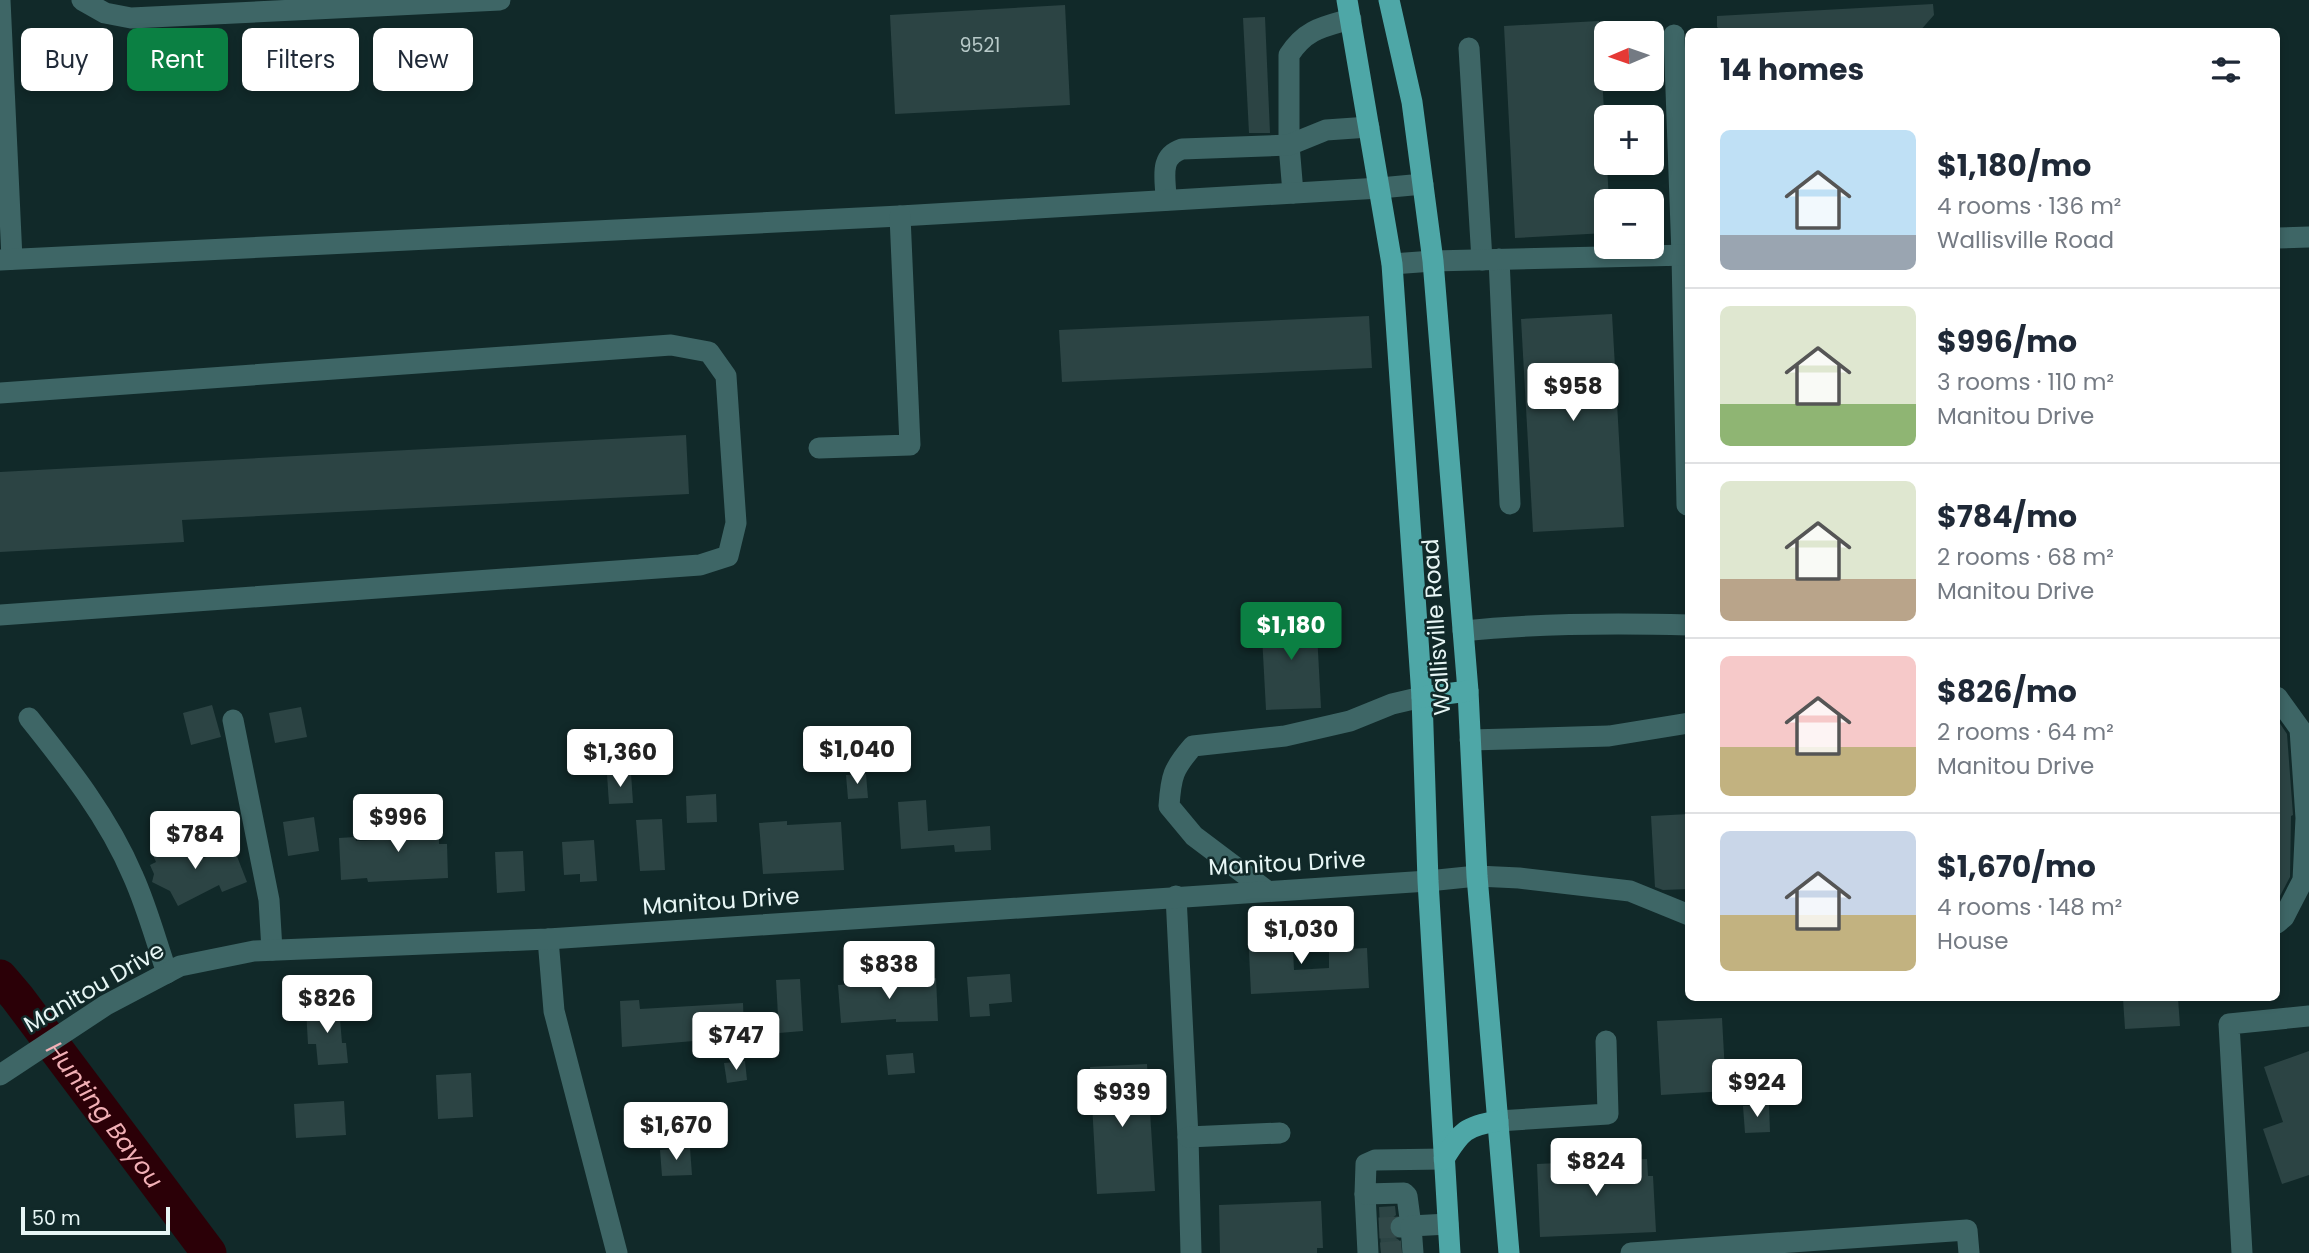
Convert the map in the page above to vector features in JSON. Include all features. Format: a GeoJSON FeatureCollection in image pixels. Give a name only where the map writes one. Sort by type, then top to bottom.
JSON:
{"type":"FeatureCollection","features":[{"type":"Feature","properties":{"kind":"main road","name":"Wallisville Road"},"geometry":{"type":"LineString","coordinates":[[1389,0],[1412,102],[1433,261],[1468,691],[1477,876],[1509,1253]]}},
{"type":"Feature","properties":{"kind":"main road","name":"Wallisville Road"},"geometry":{"type":"LineString","coordinates":[[1349,10],[1392,264],[1422,697],[1428,881],[1450,1253]]}},
{"type":"Feature","properties":{"kind":"main road"},"geometry":{"type":"LineString","coordinates":[[1422,697],[1468,691]]}},
{"type":"Feature","properties":{"kind":"main road"},"geometry":{"type":"LineString","coordinates":[[1444,1159],[1456,1140],[1474,1125],[1498,1121]]}},
{"type":"Feature","properties":{"kind":"street"},"geometry":{"type":"LineString","coordinates":[[0,0],[6,259],[900,216],[1423,184]]}},
{"type":"Feature","properties":{"kind":"street"},"geometry":{"type":"LineString","coordinates":[[82,0],[105,12],[131,18],[500,0]]}},
{"type":"Feature","properties":{"kind":"street"},"geometry":{"type":"LineString","coordinates":[[1293,193],[1289,145],[1289,55],[1297,43],[1314,30],[1349,10]]}},
{"type":"Feature","properties":{"kind":"street"},"geometry":{"type":"LineString","coordinates":[[1674,34],[1685,237]]}},
{"type":"Feature","properties":{"kind":"street"},"geometry":{"type":"LineString","coordinates":[[1469,48],[1510,504]]}},
{"type":"Feature","properties":{"kind":"street"},"geometry":{"type":"LineString","coordinates":[[1166,200],[1165,163],[1172,153],[1182,149],[1289,145],[1326,130],[1369,127]]}},
{"type":"Feature","properties":{"kind":"street"},"geometry":{"type":"LineString","coordinates":[[819,448],[910,444],[900,216]]}},
{"type":"Feature","properties":{"kind":"street"},"geometry":{"type":"LineString","coordinates":[[2280,238],[2309,237]]}},
{"type":"Feature","properties":{"kind":"street"},"geometry":{"type":"LineString","coordinates":[[1392,264],[1685,255]]}},
{"type":"Feature","properties":{"kind":"street"},"geometry":{"type":"LineString","coordinates":[[0,393],[671,345],[709,352],[726,376],[736,523],[728,556],[700,565],[0,615]]}},
{"type":"Feature","properties":{"kind":"street"},"geometry":{"type":"LineString","coordinates":[[1463,631],[1525,626],[1685,625]]}},
{"type":"Feature","properties":{"kind":"street"},"geometry":{"type":"LineString","coordinates":[[1267,891],[1194,836],[1169,806],[1171,778],[1180,762],[1193,746],[1284,736],[1350,721],[1392,704],[1422,697]]}},
{"type":"Feature","properties":{"kind":"street"},"geometry":{"type":"LineString","coordinates":[[2280,701],[2300,729],[2306,818],[2303,880],[2280,920]]}},
{"type":"Feature","properties":{"kind":"street"},"geometry":{"type":"LineString","coordinates":[[29,718],[80,782],[112,833],[134,876],[167,973]]}},
{"type":"Feature","properties":{"kind":"street"},"geometry":{"type":"LineString","coordinates":[[233,720],[269,900],[272,950]]}},
{"type":"Feature","properties":{"kind":"street"},"geometry":{"type":"LineString","coordinates":[[1470,740],[1609,736],[1685,724]]}},
{"type":"Feature","properties":{"kind":"street","name":"Manitou Drive"},"geometry":{"type":"LineString","coordinates":[[0,1075],[106,1005],[180,966],[254,951],[548,939],[1477,876],[1519,878],[1630,891],[1685,913]]}},
{"type":"Feature","properties":{"kind":"street"},"geometry":{"type":"LineString","coordinates":[[1175,896],[1188,1137],[1191,1253]]}},
{"type":"Feature","properties":{"kind":"street"},"geometry":{"type":"LineString","coordinates":[[548,939],[554,1011],[617,1253]]}},
{"type":"Feature","properties":{"kind":"street"},"geometry":{"type":"LineString","coordinates":[[2242,1253],[2229,1024],[2309,1016]]}},
{"type":"Feature","properties":{"kind":"street"},"geometry":{"type":"LineString","coordinates":[[1498,1121],[1608,1114],[1606,1041]]}},
{"type":"Feature","properties":{"kind":"street"},"geometry":{"type":"LineString","coordinates":[[1188,1137],[1280,1133]]}},
{"type":"Feature","properties":{"kind":"street"},"geometry":{"type":"LineString","coordinates":[[1368,1253],[1373,1228],[1365,1194],[1366,1164],[1370,1161],[1444,1159]]}},
{"type":"Feature","properties":{"kind":"street"},"geometry":{"type":"LineString","coordinates":[[1365,1194],[1404,1193],[1409,1201],[1406,1227],[1410,1251]]}},
{"type":"Feature","properties":{"kind":"street"},"geometry":{"type":"LineString","coordinates":[[1406,1227],[1448,1224]]}},
{"type":"Feature","properties":{"kind":"street"},"geometry":{"type":"LineString","coordinates":[[1631,1253],[1967,1230],[1969,1253]]}},
{"type":"Feature","properties":{"kind":"building"},"geometry":{"type":"Polygon","coordinates":[[[1933,4],[1934,15],[1923,28],[1718,28],[1717,16],[1933,4]]]}},
{"type":"Feature","properties":{"kind":"building"},"geometry":{"type":"Polygon","coordinates":[[[1065,5],[1070,105],[895,114],[890,15],[1065,5]]]}},
{"type":"Feature","properties":{"kind":"building"},"geometry":{"type":"Polygon","coordinates":[[[1265,17],[1270,133],[1249,133],[1243,18],[1265,17]]]}},
{"type":"Feature","properties":{"kind":"building"},"geometry":{"type":"Polygon","coordinates":[[[1594,21],[1594,91],[1603,91],[1604,105],[1594,105],[1594,175],[1608,175],[1608,189],[1594,189],[1594,234],[1515,238],[1504,26],[1594,21]]]}},
{"type":"Feature","properties":{"kind":"building"},"geometry":{"type":"Polygon","coordinates":[[[1612,314],[1624,527],[1533,532],[1521,319],[1612,314]]]}},
{"type":"Feature","properties":{"kind":"building"},"geometry":{"type":"Polygon","coordinates":[[[1369,316],[1372,368],[1062,382],[1059,330],[1369,316]]]}},
{"type":"Feature","properties":{"kind":"building"},"geometry":{"type":"Polygon","coordinates":[[[686,435],[689,494],[182,520],[184,542],[0,552],[0,472],[686,435]]]}},
{"type":"Feature","properties":{"kind":"building"},"geometry":{"type":"Polygon","coordinates":[[[1316,614],[1321,708],[1266,710],[1261,617],[1316,614]]]}},
{"type":"Feature","properties":{"kind":"building"},"geometry":{"type":"Polygon","coordinates":[[[212,705],[221,737],[191,745],[183,713],[212,705]]]}},
{"type":"Feature","properties":{"kind":"building"},"geometry":{"type":"Polygon","coordinates":[[[301,707],[307,737],[275,743],[269,713],[301,707]]]}},
{"type":"Feature","properties":{"kind":"building"},"geometry":{"type":"Polygon","coordinates":[[[2280,724],[2287,734],[2293,815],[2290,877],[2280,896],[2280,724]]]}},
{"type":"Feature","properties":{"kind":"building"},"geometry":{"type":"Polygon","coordinates":[[[631,773],[633,803],[609,804],[607,774],[631,773]]]}},
{"type":"Feature","properties":{"kind":"building"},"geometry":{"type":"Polygon","coordinates":[[[866,774],[868,798],[848,799],[846,775],[866,774]]]}},
{"type":"Feature","properties":{"kind":"building"},"geometry":{"type":"Polygon","coordinates":[[[716,794],[717,822],[687,823],[686,796],[716,794]]]}},
{"type":"Feature","properties":{"kind":"building"},"geometry":{"type":"Polygon","coordinates":[[[926,800],[928,831],[990,826],[991,850],[955,852],[954,845],[901,849],[898,802],[926,800]]]}},
{"type":"Feature","properties":{"kind":"building"},"geometry":{"type":"Polygon","coordinates":[[[413,807],[438,807],[439,844],[447,844],[448,878],[368,882],[367,878],[341,880],[339,838],[355,837],[356,841],[414,838],[413,807]]]}},
{"type":"Feature","properties":{"kind":"building"},"geometry":{"type":"Polygon","coordinates":[[[1685,814],[1685,889],[1663,890],[1655,887],[1651,816],[1685,814]]]}},
{"type":"Feature","properties":{"kind":"building"},"geometry":{"type":"Polygon","coordinates":[[[314,817],[319,851],[288,856],[283,822],[314,817]]]}},
{"type":"Feature","properties":{"kind":"building"},"geometry":{"type":"Polygon","coordinates":[[[662,819],[665,870],[640,871],[636,820],[662,819]]]}},
{"type":"Feature","properties":{"kind":"building"},"geometry":{"type":"Polygon","coordinates":[[[787,821],[787,825],[841,822],[844,870],[763,874],[759,823],[787,821]]]}},
{"type":"Feature","properties":{"kind":"building"},"geometry":{"type":"Polygon","coordinates":[[[184,836],[197,861],[233,846],[247,882],[222,892],[219,885],[178,906],[170,891],[152,882],[154,874],[150,865],[156,862],[152,853],[184,836]]]}},
{"type":"Feature","properties":{"kind":"building"},"geometry":{"type":"Polygon","coordinates":[[[594,840],[597,881],[580,882],[580,874],[564,875],[562,842],[594,840]]]}},
{"type":"Feature","properties":{"kind":"building"},"geometry":{"type":"Polygon","coordinates":[[[523,851],[525,891],[497,893],[495,852],[523,851]]]}},
{"type":"Feature","properties":{"kind":"building"},"geometry":{"type":"Polygon","coordinates":[[[1292,928],[1294,970],[1329,968],[1329,950],[1367,948],[1369,988],[1251,994],[1248,930],[1292,928]]]}},
{"type":"Feature","properties":{"kind":"building"},"geometry":{"type":"Polygon","coordinates":[[[1010,974],[1012,1002],[989,1004],[990,1016],[970,1017],[967,977],[1010,974]]]}},
{"type":"Feature","properties":{"kind":"building"},"geometry":{"type":"Polygon","coordinates":[[[936,978],[938,1021],[896,1022],[896,1019],[841,1023],[838,985],[936,978]]]}},
{"type":"Feature","properties":{"kind":"building"},"geometry":{"type":"Polygon","coordinates":[[[800,979],[803,1031],[779,1033],[776,980],[800,979]]]}},
{"type":"Feature","properties":{"kind":"building"},"geometry":{"type":"Polygon","coordinates":[[[639,1000],[640,1009],[743,1003],[744,1029],[718,1030],[718,1039],[622,1047],[620,1001],[639,1000]]]}},
{"type":"Feature","properties":{"kind":"building"},"geometry":{"type":"Polygon","coordinates":[[[2123,1001],[2178,1001],[2180,1026],[2125,1029],[2123,1001]]]}},
{"type":"Feature","properties":{"kind":"building"},"geometry":{"type":"Polygon","coordinates":[[[339,1007],[342,1043],[346,1043],[348,1063],[318,1065],[316,1044],[308,1044],[306,1009],[339,1007]]]}},
{"type":"Feature","properties":{"kind":"building"},"geometry":{"type":"Polygon","coordinates":[[[1722,1018],[1726,1091],[1661,1095],[1657,1021],[1722,1018]]]}},
{"type":"Feature","properties":{"kind":"building"},"geometry":{"type":"Polygon","coordinates":[[[2309,1051],[2309,1175],[2282,1184],[2263,1129],[2283,1122],[2264,1067],[2309,1051]]]}},
{"type":"Feature","properties":{"kind":"building"},"geometry":{"type":"Polygon","coordinates":[[[913,1053],[915,1073],[888,1075],[886,1055],[913,1053]]]}},
{"type":"Feature","properties":{"kind":"building"},"geometry":{"type":"Polygon","coordinates":[[[745,1061],[747,1080],[727,1083],[724,1063],[745,1061]]]}},
{"type":"Feature","properties":{"kind":"building"},"geometry":{"type":"Polygon","coordinates":[[[1147,1064],[1155,1191],[1097,1194],[1090,1067],[1147,1064]]]}},
{"type":"Feature","properties":{"kind":"building"},"geometry":{"type":"Polygon","coordinates":[[[471,1073],[473,1117],[438,1119],[436,1075],[471,1073]]]}},
{"type":"Feature","properties":{"kind":"building"},"geometry":{"type":"Polygon","coordinates":[[[344,1101],[346,1135],[296,1138],[294,1104],[344,1101]]]}},
{"type":"Feature","properties":{"kind":"building"},"geometry":{"type":"Polygon","coordinates":[[[1769,1105],[1770,1132],[1745,1133],[1743,1106],[1769,1105]]]}},
{"type":"Feature","properties":{"kind":"building"},"geometry":{"type":"Polygon","coordinates":[[[690,1148],[692,1175],[662,1176],[660,1150],[690,1148]]]}},
{"type":"Feature","properties":{"kind":"building"},"geometry":{"type":"Polygon","coordinates":[[[1647,1159],[1648,1176],[1653,1176],[1656,1232],[1540,1237],[1537,1164],[1647,1159]]]}},
{"type":"Feature","properties":{"kind":"building"},"geometry":{"type":"Polygon","coordinates":[[[1321,1201],[1323,1248],[1317,1248],[1317,1253],[1220,1253],[1219,1205],[1321,1201]]]}},
{"type":"Feature","properties":{"kind":"building"},"geometry":{"type":"Polygon","coordinates":[[[1395,1206],[1396,1215],[1389,1221],[1388,1228],[1391,1235],[1399,1240],[1400,1253],[1381,1253],[1379,1207],[1395,1206]]]}},
{"type":"Feature","properties":{"kind":"waterway","name":"Hunting Bayou"},"geometry":{"type":"LineString","coordinates":[[0,977],[209,1253]]}},
{"type":"Feature","properties":{"kind":"tunnel"},"geometry":{"type":"LineString","coordinates":[[1379,1228],[1401,1227]]}},
{"type":"Feature","properties":{"kind":"tunnel"},"geometry":{"type":"LineString","coordinates":[[1381,1253],[1402,1251]]}}]}
